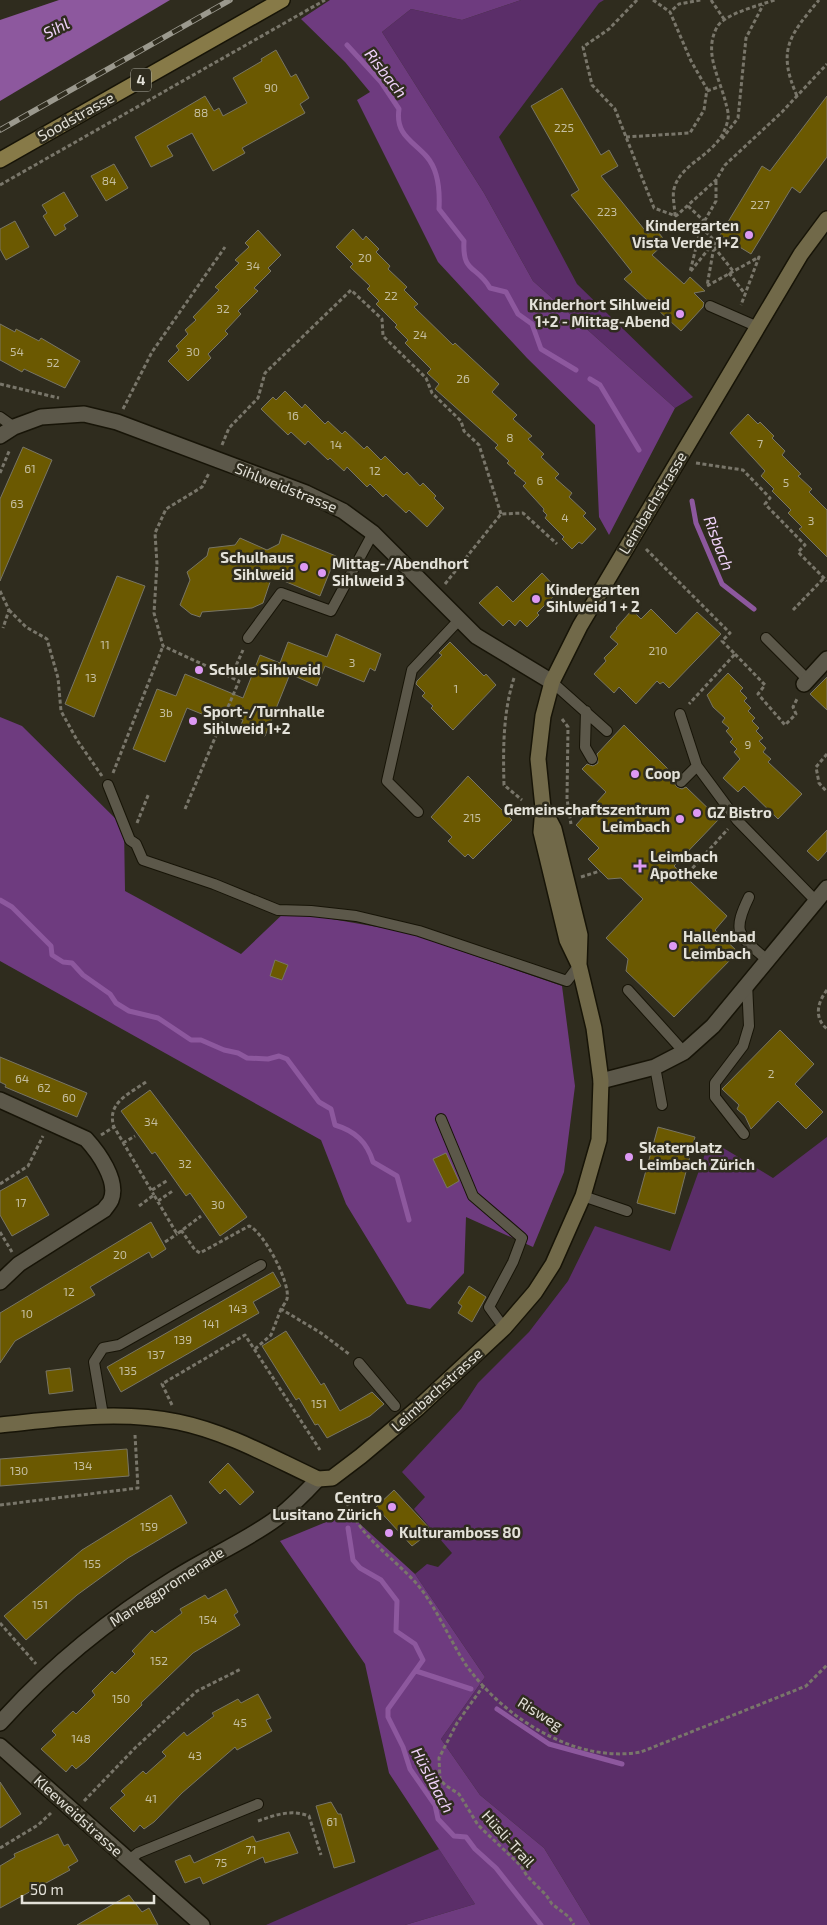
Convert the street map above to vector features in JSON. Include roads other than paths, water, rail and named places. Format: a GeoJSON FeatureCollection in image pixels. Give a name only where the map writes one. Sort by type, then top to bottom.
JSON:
{"type":"FeatureCollection","features":[{"type":"Feature","properties":{"kind":"main road","name":"Soodstrasse"},"geometry":{"type":"LineString","coordinates":[[0,160],[282,0]]}},
{"type":"Feature","properties":{"kind":"street","name":"Leimbachstrasse"},"geometry":{"type":"LineString","coordinates":[[325,1478],[418,1408],[504,1328],[535,1292],[553,1264],[583,1196],[599,1140],[601,1081],[594,1028],[579,965],[566,940],[541,832],[543,808],[538,759],[543,716],[552,682],[580,626],[801,254],[827,219]]}},
{"type":"Feature","properties":{"kind":"street","name":"Sihlweidstrasse"},"geometry":{"type":"LineString","coordinates":[[0,436],[14,427],[41,417],[84,414],[117,422],[306,493],[336,507],[373,533],[476,636],[552,682]]}},
{"type":"Feature","properties":{"kind":"street"},"geometry":{"type":"LineString","coordinates":[[806,682],[827,659]]}},
{"type":"Feature","properties":{"kind":"street"},"geometry":{"type":"LineString","coordinates":[[601,1081],[655,1067],[684,1052],[713,1026],[815,900],[827,888]]}},
{"type":"Feature","properties":{"kind":"street"},"geometry":{"type":"LineString","coordinates":[[0,1100],[86,1139],[96,1150],[109,1174],[112,1189],[111,1200],[104,1210],[19,1264],[0,1282]]}},
{"type":"Feature","properties":{"kind":"street"},"geometry":{"type":"LineString","coordinates":[[0,1425],[103,1416],[151,1418],[179,1422],[216,1433],[325,1478]]}},
{"type":"Feature","properties":{"kind":"street","name":"Maneggpromenade"},"geometry":{"type":"LineString","coordinates":[[0,1723],[47,1677],[126,1610],[176,1578],[275,1520],[325,1478]]}},
{"type":"Feature","properties":{"kind":"street","name":"Kleeweidstrasse"},"geometry":{"type":"LineString","coordinates":[[0,1746],[202,1925]]}},
{"type":"Feature","properties":{"kind":"lane"},"geometry":{"type":"LineString","coordinates":[[710,306],[758,327]]}},
{"type":"Feature","properties":{"kind":"lane"},"geometry":{"type":"LineString","coordinates":[[0,417],[14,427]]}},
{"type":"Feature","properties":{"kind":"lane"},"geometry":{"type":"LineString","coordinates":[[248,638],[282,593],[331,611],[373,533]]}},
{"type":"Feature","properties":{"kind":"lane"},"geometry":{"type":"LineString","coordinates":[[418,812],[387,781],[412,670],[459,620]]}},
{"type":"Feature","properties":{"kind":"lane"},"geometry":{"type":"LineString","coordinates":[[766,638],[806,682]]}},
{"type":"Feature","properties":{"kind":"lane"},"geometry":{"type":"LineString","coordinates":[[552,682],[607,731]]}},
{"type":"Feature","properties":{"kind":"lane"},"geometry":{"type":"LineString","coordinates":[[586,711],[585,746],[592,759]]}},
{"type":"Feature","properties":{"kind":"lane"},"geometry":{"type":"LineString","coordinates":[[680,714],[697,766],[737,820],[815,900]]}},
{"type":"Feature","properties":{"kind":"lane"},"geometry":{"type":"LineString","coordinates":[[681,782],[697,766]]}},
{"type":"Feature","properties":{"kind":"lane"},"geometry":{"type":"LineString","coordinates":[[108,785],[130,840],[136,844],[143,860],[214,884],[278,910],[311,910],[356,916],[420,930],[567,981],[579,965]]}},
{"type":"Feature","properties":{"kind":"lane"},"geometry":{"type":"LineString","coordinates":[[749,897],[740,915],[739,932],[745,943],[767,960]]}},
{"type":"Feature","properties":{"kind":"lane"},"geometry":{"type":"LineString","coordinates":[[744,1134],[715,1097],[715,1083],[745,1039],[749,1026],[748,984]]}},
{"type":"Feature","properties":{"kind":"lane"},"geometry":{"type":"LineString","coordinates":[[628,990],[684,1052]]}},
{"type":"Feature","properties":{"kind":"lane"},"geometry":{"type":"LineString","coordinates":[[655,1067],[662,1105]]}},
{"type":"Feature","properties":{"kind":"lane"},"geometry":{"type":"LineString","coordinates":[[441,1119],[473,1196],[522,1238],[513,1262],[489,1307],[504,1328]]}},
{"type":"Feature","properties":{"kind":"lane"},"geometry":{"type":"LineString","coordinates":[[583,1196],[627,1211]]}},
{"type":"Feature","properties":{"kind":"lane"},"geometry":{"type":"LineString","coordinates":[[103,1416],[94,1362],[103,1348],[119,1345],[262,1265]]}},
{"type":"Feature","properties":{"kind":"lane"},"geometry":{"type":"LineString","coordinates":[[359,1363],[395,1406]]}},
{"type":"Feature","properties":{"kind":"lane"},"geometry":{"type":"LineString","coordinates":[[128,1861],[138,1853],[258,1804]]}},
{"type":"Feature","properties":{"kind":"water","name":"Sihl"},"geometry":{"type":"Polygon","coordinates":[[[59,0],[170,0],[0,101],[0,20],[59,0]]]}},
{"type":"Feature","properties":{"kind":"waterway","name":"Risbach"},"geometry":{"type":"LineString","coordinates":[[347,45],[381,82],[399,109],[398,118],[402,131],[427,157],[434,168],[438,182],[439,209],[464,241],[465,259],[468,264],[490,288],[506,292],[518,314],[532,324],[541,349],[576,370]]}},
{"type":"Feature","properties":{"kind":"waterway","name":"Risbach"},"geometry":{"type":"LineString","coordinates":[[590,379],[600,385],[639,450]]}},
{"type":"Feature","properties":{"kind":"waterway","name":"Risbach"},"geometry":{"type":"LineString","coordinates":[[692,501],[696,523],[722,584],[754,609]]}},
{"type":"Feature","properties":{"kind":"waterway"},"geometry":{"type":"LineString","coordinates":[[0,900],[12,907],[51,946],[52,955],[63,962],[72,963],[83,975],[110,994],[116,1003],[129,1011],[158,1018],[191,1040],[201,1040],[247,1058],[268,1059],[279,1056],[287,1059],[319,1102],[331,1109],[335,1125],[349,1130],[359,1138],[364,1143],[373,1162],[397,1176],[409,1220]]}},
{"type":"Feature","properties":{"kind":"waterway","name":"Hüslibach"},"geometry":{"type":"LineString","coordinates":[[348,1528],[353,1560],[360,1568],[381,1580],[397,1601],[396,1631],[415,1644],[423,1660],[388,1709],[388,1717],[403,1747],[410,1769],[435,1805],[438,1819],[454,1836],[466,1837],[475,1849],[496,1868],[541,1925]]}},
{"type":"Feature","properties":{"kind":"waterway"},"geometry":{"type":"LineString","coordinates":[[416,1671],[471,1689]]}},
{"type":"Feature","properties":{"kind":"waterway"},"geometry":{"type":"LineString","coordinates":[[497,1709],[549,1744],[622,1764]]}},
{"type":"Feature","properties":{"kind":"railway"},"geometry":{"type":"LineString","coordinates":[[0,130],[230,0]]}},
{"type":"Feature","properties":{"kind":"place","name":"Kindergarten Vista Verde 1+2"},"geometry":{"type":"Point","coordinates":[749,235]}},
{"type":"Feature","properties":{"kind":"place","name":"Kinderhort Sihlweid 1+2 - Mittag-Abend"},"geometry":{"type":"Point","coordinates":[680,314]}},
{"type":"Feature","properties":{"kind":"place","name":"Schulhaus Sihlweid"},"geometry":{"type":"Point","coordinates":[304,567]}},
{"type":"Feature","properties":{"kind":"place","name":"Mittag-/Abendhort Sihlweid 3"},"geometry":{"type":"Point","coordinates":[322,573]}},
{"type":"Feature","properties":{"kind":"place","name":"Kindergarten Sihlweid 1 + 2"},"geometry":{"type":"Point","coordinates":[536,599]}},
{"type":"Feature","properties":{"kind":"place","name":"Schule Sihlweid"},"geometry":{"type":"Point","coordinates":[199,670]}},
{"type":"Feature","properties":{"kind":"place","name":"Sport-/Turnhalle Sihlweid 1+2"},"geometry":{"type":"Point","coordinates":[193,721]}},
{"type":"Feature","properties":{"kind":"place","name":"Coop"},"geometry":{"type":"Point","coordinates":[635,774]}},
{"type":"Feature","properties":{"kind":"place","name":"GZ Bistro"},"geometry":{"type":"Point","coordinates":[697,813]}},
{"type":"Feature","properties":{"kind":"place","name":"Gemeinschaftszentrum Leimbach"},"geometry":{"type":"Point","coordinates":[680,819]}},
{"type":"Feature","properties":{"kind":"place","name":"Leimbach Apotheke"},"geometry":{"type":"Point","coordinates":[640,866]}},
{"type":"Feature","properties":{"kind":"place","name":"Hallenbad Leimbach"},"geometry":{"type":"Point","coordinates":[673,946]}},
{"type":"Feature","properties":{"kind":"place","name":"Skaterplatz Leimbach Zürich"},"geometry":{"type":"Point","coordinates":[629,1157]}},
{"type":"Feature","properties":{"kind":"place","name":"Centro Lusitano Zürich"},"geometry":{"type":"Point","coordinates":[392,1507]}},
{"type":"Feature","properties":{"kind":"place","name":"Kulturamboss 80"},"geometry":{"type":"Point","coordinates":[389,1533]}}]}
